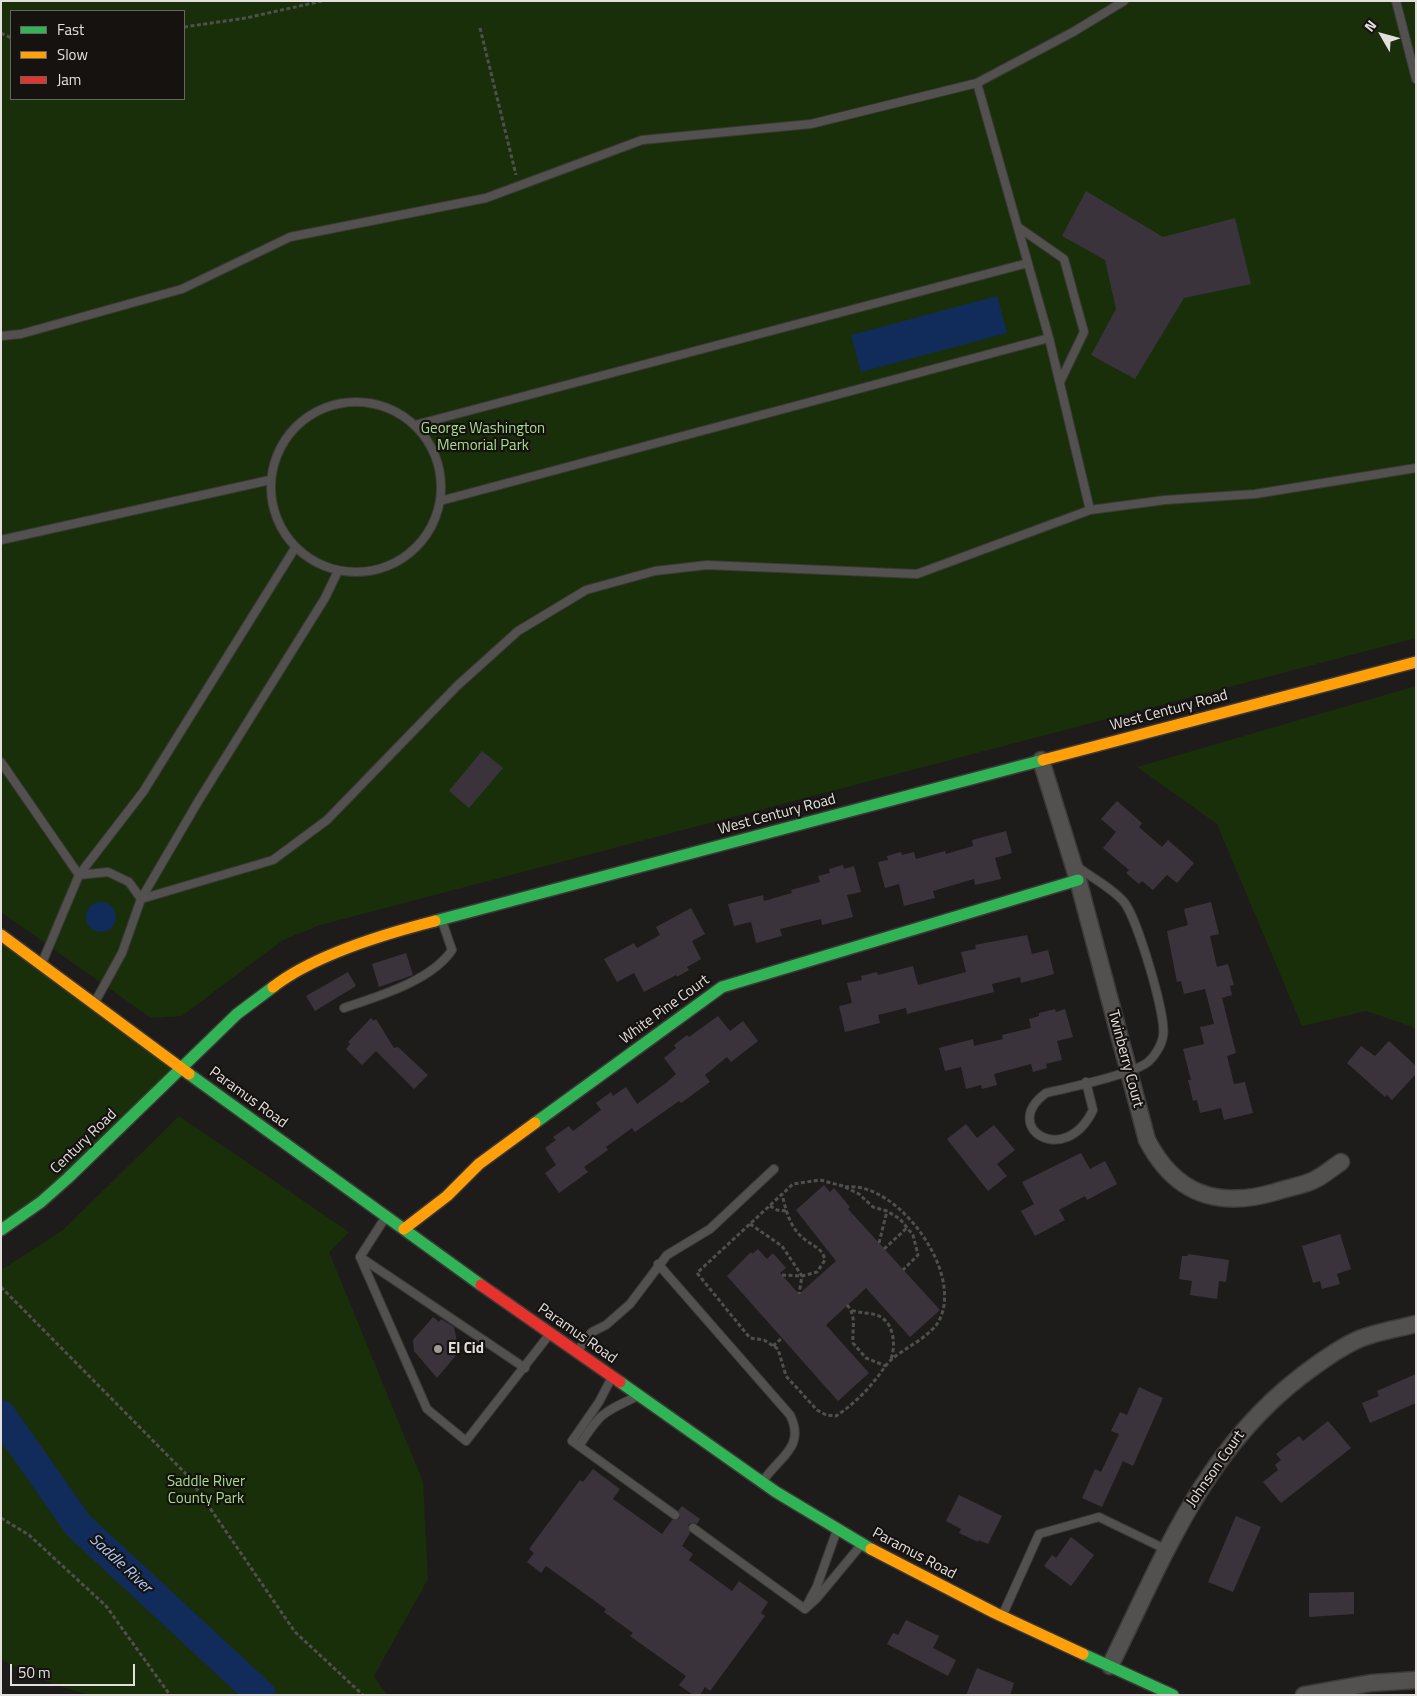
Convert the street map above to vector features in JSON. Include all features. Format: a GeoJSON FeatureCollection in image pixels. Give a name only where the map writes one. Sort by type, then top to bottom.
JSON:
{"type":"FeatureCollection","features":[{"type":"Feature","properties":{"kind":"main road","name":"West Century Road"},"geometry":{"type":"LineString","coordinates":[[182,1069],[237,1014],[276,984],[312,964],[357,945],[441,919],[1416,662]]}},
{"type":"Feature","properties":{"kind":"main road","name":"White Pine Court"},"geometry":{"type":"LineString","coordinates":[[404,1229],[447,1196],[478,1164],[722,987],[1078,880]]}},
{"type":"Feature","properties":{"kind":"main road","name":"Paramus Road"},"geometry":{"type":"LineString","coordinates":[[1,935],[182,1069],[404,1229],[762,1482],[862,1544],[1002,1616],[1173,1695]]}},
{"type":"Feature","properties":{"kind":"main road","name":"Century Road"},"geometry":{"type":"LineString","coordinates":[[1,1230],[55,1190],[182,1069]]}},
{"type":"Feature","properties":{"kind":"street","name":"Twinberry Court"},"geometry":{"type":"LineString","coordinates":[[1041,760],[1078,880],[1147,1140],[1156,1158],[1184,1186],[1223,1200],[1252,1199],[1313,1181],[1341,1162]]}},
{"type":"Feature","properties":{"kind":"street","name":"Johnson Court"},"geometry":{"type":"LineString","coordinates":[[1110,1666],[1203,1482],[1223,1453],[1251,1421],[1315,1365],[1358,1340],[1416,1324]]}},
{"type":"Feature","properties":{"kind":"street"},"geometry":{"type":"LineString","coordinates":[[1304,1695],[1371,1683],[1416,1680]]}},
{"type":"Feature","properties":{"kind":"lane"},"geometry":{"type":"LineString","coordinates":[[1,336],[21,334],[182,289],[290,237],[486,198],[642,140],[811,124],[977,83],[1073,32],[1124,1]]}},
{"type":"Feature","properties":{"kind":"lane"},"geometry":{"type":"LineString","coordinates":[[1396,1],[1416,79]]}},
{"type":"Feature","properties":{"kind":"lane"},"geometry":{"type":"LineString","coordinates":[[977,83],[1049,338],[1090,510]]}},
{"type":"Feature","properties":{"kind":"lane"},"geometry":{"type":"LineString","coordinates":[[1018,227],[1064,259],[1084,332],[1060,382]]}},
{"type":"Feature","properties":{"kind":"lane"},"geometry":{"type":"LineString","coordinates":[[415,426],[1028,263]]}},
{"type":"Feature","properties":{"kind":"lane"},"geometry":{"type":"LineString","coordinates":[[440,501],[1049,338]]}},
{"type":"Feature","properties":{"kind":"lane"},"geometry":{"type":"LineString","coordinates":[[357,402],[388,408],[415,426],[431,447],[440,473],[440,501],[428,533],[404,558],[372,572],[338,572],[315,563],[295,548],[275,517],[270,480],[279,450],[298,424],[325,407],[357,402]]}},
{"type":"Feature","properties":{"kind":"lane"},"geometry":{"type":"LineString","coordinates":[[141,899],[273,860],[327,820],[457,686],[518,631],[586,590],[655,570],[707,565],[917,574],[1090,510],[1165,500],[1254,494],[1416,468]]}},
{"type":"Feature","properties":{"kind":"lane"},"geometry":{"type":"LineString","coordinates":[[1,540],[270,480]]}},
{"type":"Feature","properties":{"kind":"lane"},"geometry":{"type":"LineString","coordinates":[[41,964],[79,876],[143,792],[295,548]]}},
{"type":"Feature","properties":{"kind":"lane"},"geometry":{"type":"LineString","coordinates":[[94,1003],[122,953],[141,899],[199,800],[325,598],[338,572]]}},
{"type":"Feature","properties":{"kind":"lane"},"geometry":{"type":"LineString","coordinates":[[1,762],[79,876]]}},
{"type":"Feature","properties":{"kind":"lane"},"geometry":{"type":"LineString","coordinates":[[1072,863],[1116,895],[1132,914],[1137,924],[1160,1008],[1163,1036],[1155,1053],[1140,1068],[1086,1082],[1046,1093],[1035,1103],[1030,1119],[1031,1126],[1037,1135],[1043,1139],[1059,1140],[1074,1134],[1082,1127],[1092,1110],[1086,1082]]}},
{"type":"Feature","properties":{"kind":"lane"},"geometry":{"type":"LineString","coordinates":[[79,876],[108,872],[130,882],[141,899]]}},
{"type":"Feature","properties":{"kind":"lane"},"geometry":{"type":"LineString","coordinates":[[344,1008],[398,989],[445,960],[452,950],[441,919]]}},
{"type":"Feature","properties":{"kind":"lane"},"geometry":{"type":"LineString","coordinates":[[577,1352],[592,1332],[606,1325],[630,1304],[658,1264],[674,1248],[710,1229],[774,1169]]}},
{"type":"Feature","properties":{"kind":"lane"},"geometry":{"type":"LineString","coordinates":[[360,1257],[386,1216]]}},
{"type":"Feature","properties":{"kind":"lane"},"geometry":{"type":"LineString","coordinates":[[360,1257],[428,1409],[466,1441],[525,1368],[550,1333]]}},
{"type":"Feature","properties":{"kind":"lane"},"geometry":{"type":"LineString","coordinates":[[360,1257],[525,1368]]}},
{"type":"Feature","properties":{"kind":"lane"},"geometry":{"type":"LineString","coordinates":[[658,1264],[790,1415],[796,1428],[792,1448],[762,1482]]}},
{"type":"Feature","properties":{"kind":"lane"},"geometry":{"type":"LineString","coordinates":[[612,1377],[599,1402],[572,1441],[676,1515]]}},
{"type":"Feature","properties":{"kind":"lane"},"geometry":{"type":"LineString","coordinates":[[579,1446],[599,1417],[609,1409],[639,1396]]}},
{"type":"Feature","properties":{"kind":"lane"},"geometry":{"type":"LineString","coordinates":[[1002,1616],[1039,1534],[1099,1517],[1167,1551]]}},
{"type":"Feature","properties":{"kind":"lane"},"geometry":{"type":"LineString","coordinates":[[693,1528],[805,1609]]}},
{"type":"Feature","properties":{"kind":"lane"},"geometry":{"type":"LineString","coordinates":[[805,1609],[817,1586],[837,1530]]}},
{"type":"Feature","properties":{"kind":"lane"},"geometry":{"type":"LineString","coordinates":[[805,1609],[817,1598],[862,1544]]}},
{"type":"Feature","properties":{"kind":"path"},"geometry":{"type":"LineString","coordinates":[[185,28],[246,18],[322,1]]}},
{"type":"Feature","properties":{"kind":"path"},"geometry":{"type":"LineString","coordinates":[[480,28],[519,186]]}},
{"type":"Feature","properties":{"kind":"path"},"geometry":{"type":"LineString","coordinates":[[845,1187],[865,1187],[893,1202],[910,1220],[931,1251],[943,1275],[945,1305],[937,1324],[891,1360],[874,1381],[843,1412],[831,1416],[817,1410],[786,1376],[782,1359],[774,1346],[764,1340],[750,1338],[697,1273],[793,1184],[813,1180],[832,1182],[845,1187],[859,1194],[873,1207],[887,1211],[908,1226],[918,1255],[903,1270]]}},
{"type":"Feature","properties":{"kind":"path"},"geometry":{"type":"LineString","coordinates":[[782,1194],[786,1211],[795,1228],[802,1237],[817,1246],[823,1253],[825,1260],[817,1272],[802,1276],[782,1275]]}},
{"type":"Feature","properties":{"kind":"path"},"geometry":{"type":"LineString","coordinates":[[770,1206],[777,1210],[786,1211]]}},
{"type":"Feature","properties":{"kind":"path"},"geometry":{"type":"LineString","coordinates":[[879,1243],[887,1211]]}},
{"type":"Feature","properties":{"kind":"path"},"geometry":{"type":"LineString","coordinates":[[750,1224],[782,1246],[802,1276],[799,1294]]}},
{"type":"Feature","properties":{"kind":"path"},"geometry":{"type":"LineString","coordinates":[[884,1248],[908,1226]]}},
{"type":"Feature","properties":{"kind":"path"},"geometry":{"type":"LineString","coordinates":[[1,1287],[188,1476],[295,1632],[363,1695]]}},
{"type":"Feature","properties":{"kind":"path"},"geometry":{"type":"LineString","coordinates":[[847,1305],[851,1310],[861,1314],[876,1315],[885,1321],[894,1339],[894,1351],[891,1360]]}},
{"type":"Feature","properties":{"kind":"path"},"geometry":{"type":"LineString","coordinates":[[851,1310],[853,1343],[866,1358],[886,1366]]}},
{"type":"Feature","properties":{"kind":"path"},"geometry":{"type":"LineString","coordinates":[[774,1346],[782,1338]]}},
{"type":"Feature","properties":{"kind":"path"},"geometry":{"type":"LineString","coordinates":[[1,1518],[29,1535],[106,1606],[170,1695]]}},
{"type":"Feature","properties":{"kind":"green space","name":"George Washington Memorial Park"},"geometry":{"type":"Polygon","coordinates":[[[1,1],[1416,1],[1416,638],[320,925],[283,940],[182,1016],[151,1018],[1,912],[1,1]]]}},
{"type":"Feature","properties":{"kind":"green space"},"geometry":{"type":"Polygon","coordinates":[[[1416,686],[1416,1028],[1366,1011],[1302,1026],[1217,824],[1137,767],[1416,686]]]}},
{"type":"Feature","properties":{"kind":"green space"},"geometry":{"type":"Polygon","coordinates":[[[1,935],[182,1069],[1,1230],[1,935]]]}},
{"type":"Feature","properties":{"kind":"green space","name":"Saddle River County Park"},"geometry":{"type":"Polygon","coordinates":[[[179,1116],[349,1232],[329,1252],[423,1482],[428,1579],[374,1676],[387,1695],[89,1695],[53,1684],[1,1660],[1,1270],[63,1230],[179,1116]]]}},
{"type":"Feature","properties":{"kind":"water"},"geometry":{"type":"Polygon","coordinates":[[[997,296],[1007,333],[861,372],[851,335],[997,296]]]}},
{"type":"Feature","properties":{"kind":"water"},"geometry":{"type":"Polygon","coordinates":[[[101,902],[107,903],[115,911],[115,923],[107,931],[101,932],[95,931],[87,923],[86,917],[87,911],[95,903],[101,902]]]}},
{"type":"Feature","properties":{"kind":"building"},"geometry":{"type":"Polygon","coordinates":[[[1086,191],[1163,237],[1235,218],[1251,284],[1184,298],[1135,379],[1091,355],[1116,309],[1105,260],[1062,236],[1086,191]]]}},
{"type":"Feature","properties":{"kind":"building"},"geometry":{"type":"Polygon","coordinates":[[[482,751],[503,768],[469,808],[449,791],[482,751]]]}},
{"type":"Feature","properties":{"kind":"building"},"geometry":{"type":"Polygon","coordinates":[[[1117,801],[1142,823],[1139,827],[1162,847],[1168,840],[1194,863],[1177,883],[1167,875],[1153,890],[1142,881],[1139,884],[1126,873],[1129,870],[1103,848],[1116,832],[1101,819],[1117,801]]]}},
{"type":"Feature","properties":{"kind":"building"},"geometry":{"type":"Polygon","coordinates":[[[1006,831],[1012,853],[995,858],[1001,879],[975,885],[974,879],[933,891],[935,898],[904,906],[899,884],[885,888],[878,862],[888,860],[887,856],[901,852],[902,855],[914,852],[916,859],[945,851],[946,854],[973,846],[972,840],[1006,831]]]}},
{"type":"Feature","properties":{"kind":"building"},"geometry":{"type":"Polygon","coordinates":[[[843,865],[844,869],[854,866],[861,892],[847,895],[853,917],[822,925],[821,919],[780,929],[782,936],[756,943],[751,922],[734,926],[728,904],[763,895],[764,901],[792,893],[791,890],[820,882],[818,876],[830,873],[829,869],[843,865]]]}},
{"type":"Feature","properties":{"kind":"building"},"geometry":{"type":"Polygon","coordinates":[[[1211,902],[1219,934],[1210,936],[1217,967],[1228,964],[1234,985],[1230,986],[1232,995],[1222,998],[1236,1053],[1227,1056],[1234,1084],[1245,1082],[1253,1113],[1224,1120],[1221,1108],[1200,1113],[1197,1100],[1193,1101],[1188,1080],[1191,1080],[1183,1049],[1204,1044],[1200,1027],[1214,1024],[1205,989],[1184,994],[1181,981],[1177,982],[1167,931],[1188,925],[1184,909],[1211,902]]]}},
{"type":"Feature","properties":{"kind":"building"},"geometry":{"type":"Polygon","coordinates":[[[691,908],[705,934],[692,941],[701,959],[687,967],[689,970],[677,977],[676,975],[644,992],[634,973],[617,982],[604,959],[634,943],[637,948],[660,935],[656,927],[691,908]]]}},
{"type":"Feature","properties":{"kind":"building"},"geometry":{"type":"Polygon","coordinates":[[[1027,935],[1032,954],[1048,950],[1054,974],[1021,983],[1020,977],[992,984],[994,992],[907,1014],[906,1008],[878,1015],[880,1023],[845,1032],[839,1006],[852,1003],[847,983],[862,980],[861,976],[877,972],[878,975],[913,966],[918,985],[966,972],[961,952],[976,949],[975,945],[1027,935]]]}},
{"type":"Feature","properties":{"kind":"building"},"geometry":{"type":"Polygon","coordinates":[[[406,953],[413,975],[379,987],[372,964],[406,953]]]}},
{"type":"Feature","properties":{"kind":"building"},"geometry":{"type":"Polygon","coordinates":[[[348,972],[356,986],[315,1011],[306,996],[348,972]]]}},
{"type":"Feature","properties":{"kind":"building"},"geometry":{"type":"Polygon","coordinates":[[[1055,1009],[1056,1012],[1065,1009],[1073,1037],[1057,1041],[1062,1060],[1046,1064],[1047,1068],[1033,1072],[1031,1064],[994,1074],[997,1085],[982,1089],[981,1085],[966,1089],[961,1067],[945,1071],[939,1048],[973,1039],[974,1046],[1003,1039],[1002,1035],[1031,1028],[1029,1019],[1039,1016],[1039,1013],[1055,1009]]]}},
{"type":"Feature","properties":{"kind":"building"},"geometry":{"type":"Polygon","coordinates":[[[718,1016],[730,1031],[743,1021],[758,1041],[731,1062],[727,1057],[705,1075],[710,1082],[681,1103],[679,1101],[635,1132],[632,1128],[606,1147],[608,1150],[584,1167],[588,1172],[559,1193],[545,1173],[556,1165],[545,1148],[556,1140],[553,1137],[569,1126],[573,1131],[601,1110],[596,1103],[611,1092],[613,1096],[626,1087],[637,1104],[666,1083],[676,1074],[664,1058],[676,1048],[674,1045],[687,1035],[689,1037],[718,1016]]]}},
{"type":"Feature","properties":{"kind":"building"},"geometry":{"type":"Polygon","coordinates":[[[371,1018],[374,1021],[376,1019],[394,1048],[398,1047],[428,1075],[414,1089],[376,1051],[362,1065],[346,1049],[350,1044],[348,1042],[371,1018]]]}},
{"type":"Feature","properties":{"kind":"building"},"geometry":{"type":"Polygon","coordinates":[[[1389,1041],[1416,1066],[1416,1074],[1392,1100],[1387,1095],[1385,1097],[1347,1063],[1361,1046],[1375,1056],[1389,1041]]]}},
{"type":"Feature","properties":{"kind":"building"},"geometry":{"type":"Polygon","coordinates":[[[966,1124],[977,1138],[994,1125],[1015,1150],[997,1164],[1007,1176],[988,1191],[947,1139],[966,1124]]]}},
{"type":"Feature","properties":{"kind":"building"},"geometry":{"type":"Polygon","coordinates":[[[1081,1153],[1090,1169],[1105,1161],[1117,1184],[1087,1200],[1085,1196],[1059,1210],[1065,1220],[1035,1236],[1021,1211],[1034,1204],[1022,1182],[1081,1153]]]}},
{"type":"Feature","properties":{"kind":"building"},"geometry":{"type":"Polygon","coordinates":[[[824,1185],[830,1192],[834,1188],[850,1207],[848,1209],[940,1310],[910,1337],[866,1288],[826,1325],[869,1373],[838,1401],[727,1276],[751,1252],[752,1254],[758,1249],[767,1259],[773,1253],[786,1268],[780,1273],[799,1294],[836,1261],[796,1210],[824,1185]]]}},
{"type":"Feature","properties":{"kind":"building"},"geometry":{"type":"Polygon","coordinates":[[[1340,1234],[1351,1269],[1337,1274],[1340,1284],[1322,1289],[1320,1281],[1313,1283],[1302,1246],[1340,1234]]]}},
{"type":"Feature","properties":{"kind":"building"},"geometry":{"type":"Polygon","coordinates":[[[1188,1254],[1229,1260],[1226,1282],[1219,1281],[1217,1299],[1190,1295],[1192,1281],[1179,1279],[1182,1256],[1188,1256],[1188,1254]]]}},
{"type":"Feature","properties":{"kind":"building","name":"El Cid"},"geometry":{"type":"Polygon","coordinates":[[[433,1317],[439,1322],[441,1319],[454,1327],[457,1342],[463,1347],[437,1378],[414,1351],[413,1340],[433,1317]]]}},
{"type":"Feature","properties":{"kind":"building"},"geometry":{"type":"Polygon","coordinates":[[[1416,1374],[1416,1403],[1370,1423],[1362,1403],[1379,1396],[1377,1391],[1416,1374]]]}},
{"type":"Feature","properties":{"kind":"building"},"geometry":{"type":"Polygon","coordinates":[[[1139,1387],[1163,1398],[1133,1466],[1123,1461],[1102,1507],[1082,1498],[1095,1469],[1101,1472],[1119,1434],[1111,1431],[1120,1412],[1127,1415],[1139,1387]]]}},
{"type":"Feature","properties":{"kind":"building"},"geometry":{"type":"Polygon","coordinates":[[[1328,1421],[1351,1448],[1281,1503],[1263,1482],[1278,1470],[1275,1465],[1281,1460],[1276,1454],[1299,1436],[1303,1441],[1328,1421]]]}},
{"type":"Feature","properties":{"kind":"building"},"geometry":{"type":"Polygon","coordinates":[[[593,1469],[620,1489],[613,1499],[662,1534],[672,1520],[680,1518],[678,1511],[682,1506],[700,1519],[697,1524],[691,1523],[688,1525],[690,1533],[682,1546],[693,1554],[689,1560],[732,1591],[739,1581],[768,1602],[761,1613],[765,1616],[710,1691],[705,1687],[700,1695],[693,1695],[679,1685],[686,1676],[630,1636],[633,1633],[604,1612],[606,1609],[546,1566],[541,1573],[527,1562],[534,1553],[529,1549],[580,1480],[583,1482],[593,1469]]]}},
{"type":"Feature","properties":{"kind":"building"},"geometry":{"type":"Polygon","coordinates":[[[959,1495],[1002,1516],[988,1544],[979,1540],[978,1542],[959,1533],[961,1529],[946,1521],[959,1495]]]}},
{"type":"Feature","properties":{"kind":"building"},"geometry":{"type":"Polygon","coordinates":[[[1236,1516],[1261,1527],[1233,1592],[1208,1582],[1236,1516]]]}},
{"type":"Feature","properties":{"kind":"building"},"geometry":{"type":"Polygon","coordinates":[[[1071,1537],[1094,1555],[1071,1586],[1044,1566],[1052,1555],[1056,1558],[1071,1537]]]}},
{"type":"Feature","properties":{"kind":"building"},"geometry":{"type":"Polygon","coordinates":[[[1354,1592],[1354,1614],[1309,1617],[1309,1593],[1354,1592]]]}},
{"type":"Feature","properties":{"kind":"building"},"geometry":{"type":"Polygon","coordinates":[[[906,1620],[939,1636],[933,1648],[956,1660],[948,1676],[887,1644],[893,1633],[898,1635],[906,1620]]]}},
{"type":"Feature","properties":{"kind":"building"},"geometry":{"type":"Polygon","coordinates":[[[977,1668],[1014,1683],[1010,1695],[966,1695],[977,1668]]]}},
{"type":"Feature","properties":{"kind":"waterway","name":"Saddle River"},"geometry":{"type":"LineString","coordinates":[[1,1415],[78,1525],[261,1695]]}},
{"type":"Feature","properties":{"kind":"traffic: fast"},"geometry":{"type":"LineString","coordinates":[[435,921],[1043,760]]}},
{"type":"Feature","properties":{"kind":"traffic: fast"},"geometry":{"type":"LineString","coordinates":[[535,1123],[722,987],[1078,880]]}},
{"type":"Feature","properties":{"kind":"traffic: fast"},"geometry":{"type":"LineString","coordinates":[[1,1230],[41,1202],[68,1178],[237,1014],[273,987]]}},
{"type":"Feature","properties":{"kind":"traffic: fast"},"geometry":{"type":"LineString","coordinates":[[189,1074],[481,1285]]}},
{"type":"Feature","properties":{"kind":"traffic: fast"},"geometry":{"type":"LineString","coordinates":[[620,1382],[776,1492],[871,1549]]}},
{"type":"Feature","properties":{"kind":"traffic: fast"},"geometry":{"type":"LineString","coordinates":[[1083,1654],[1173,1695]]}},
{"type":"Feature","properties":{"kind":"traffic: slow"},"geometry":{"type":"LineString","coordinates":[[1043,760],[1416,662]]}},
{"type":"Feature","properties":{"kind":"traffic: slow"},"geometry":{"type":"LineString","coordinates":[[273,987],[308,965],[329,955],[372,939],[435,921]]}},
{"type":"Feature","properties":{"kind":"traffic: slow"},"geometry":{"type":"LineString","coordinates":[[1,935],[189,1074]]}},
{"type":"Feature","properties":{"kind":"traffic: slow"},"geometry":{"type":"LineString","coordinates":[[404,1229],[447,1196],[479,1164],[535,1123]]}},
{"type":"Feature","properties":{"kind":"traffic: slow"},"geometry":{"type":"LineString","coordinates":[[871,1549],[995,1613],[1083,1654]]}},
{"type":"Feature","properties":{"kind":"traffic: jam"},"geometry":{"type":"LineString","coordinates":[[481,1285],[620,1382]]}},
{"type":"Feature","properties":{"kind":"place","name":"El Cid"},"geometry":{"type":"Point","coordinates":[438,1349]}}]}
